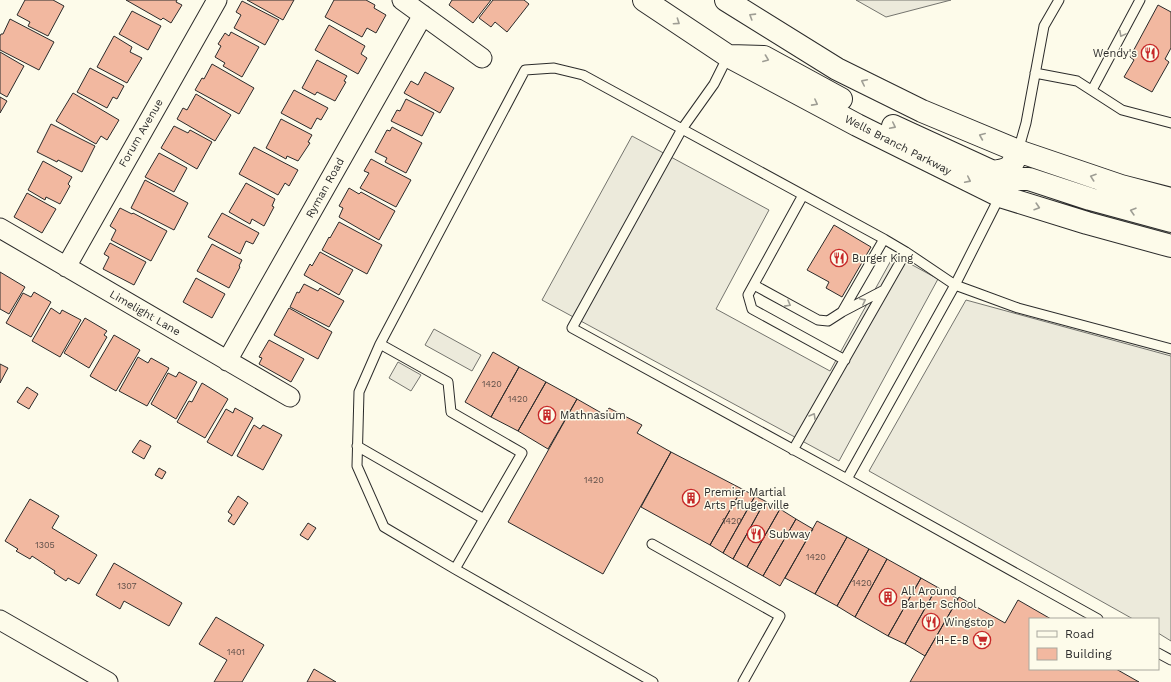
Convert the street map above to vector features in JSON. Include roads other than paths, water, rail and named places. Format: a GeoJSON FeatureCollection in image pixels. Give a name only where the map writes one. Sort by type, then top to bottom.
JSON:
{"type":"FeatureCollection","features":[{"type":"Feature","properties":{"kind":"main road","name":"Wells Branch Parkway"},"geometry":{"type":"LineString","coordinates":[[644,0],[728,56],[857,125],[1000,196],[1087,223],[1171,246]]}},
{"type":"Feature","properties":{"kind":"main road"},"geometry":{"type":"LineString","coordinates":[[726,0],[837,68],[922,111],[1018,151],[1121,186],[1171,199]]}},
{"type":"Feature","properties":{"kind":"main road"},"geometry":{"type":"LineString","coordinates":[[728,56],[764,57],[892,126],[993,172],[1006,170],[1013,164],[1018,151]]}},
{"type":"Feature","properties":{"kind":"main road"},"geometry":{"type":"LineString","coordinates":[[1000,196],[1009,179],[1029,179],[1090,199],[1171,222]]}},
{"type":"Feature","properties":{"kind":"street","name":"Forum Avenue"},"geometry":{"type":"LineString","coordinates":[[66,267],[217,0]]}},
{"type":"Feature","properties":{"kind":"street"},"geometry":{"type":"LineString","coordinates":[[402,0],[482,58]]}},
{"type":"Feature","properties":{"kind":"street","name":"Ryman Road"},"geometry":{"type":"LineString","coordinates":[[227,361],[423,15]]}},
{"type":"Feature","properties":{"kind":"street","name":"Limelight Lane"},"geometry":{"type":"LineString","coordinates":[[0,228],[290,397]]}},
{"type":"Feature","properties":{"kind":"street"},"geometry":{"type":"LineString","coordinates":[[0,620],[108,682]]}},
{"type":"Feature","properties":{"kind":"lane"},"geometry":{"type":"LineString","coordinates":[[1018,151],[1026,123],[1044,26],[1059,0]]}},
{"type":"Feature","properties":{"kind":"lane"},"geometry":{"type":"LineString","coordinates":[[1092,90],[1140,0]]}},
{"type":"Feature","properties":{"kind":"lane"},"geometry":{"type":"LineString","coordinates":[[728,56],[714,84],[682,129],[572,328],[1096,618]]}},
{"type":"Feature","properties":{"kind":"lane"},"geometry":{"type":"LineString","coordinates":[[653,682],[384,527],[357,466],[360,392],[380,344],[525,70],[554,68],[583,75],[884,239],[955,285],[1018,308],[1171,349]]}},
{"type":"Feature","properties":{"kind":"lane"},"geometry":{"type":"LineString","coordinates":[[1035,73],[1077,81],[1122,110],[1171,123]]}},
{"type":"Feature","properties":{"kind":"lane"},"geometry":{"type":"LineString","coordinates":[[803,195],[748,295],[752,309],[845,360]]}},
{"type":"Feature","properties":{"kind":"lane"},"geometry":{"type":"LineString","coordinates":[[847,479],[955,285],[1000,196]]}},
{"type":"Feature","properties":{"kind":"lane"},"geometry":{"type":"LineString","coordinates":[[842,312],[884,239]]}},
{"type":"Feature","properties":{"kind":"lane"},"geometry":{"type":"LineString","coordinates":[[793,450],[906,252]]}},
{"type":"Feature","properties":{"kind":"lane"},"geometry":{"type":"LineString","coordinates":[[754,285],[818,320],[828,321],[884,290]]}},
{"type":"Feature","properties":{"kind":"lane"},"geometry":{"type":"LineString","coordinates":[[380,344],[448,382],[451,412],[522,453],[455,569]]}},
{"type":"Feature","properties":{"kind":"lane"},"geometry":{"type":"LineString","coordinates":[[357,446],[484,519]]}},
{"type":"Feature","properties":{"kind":"lane"},"geometry":{"type":"LineString","coordinates":[[652,544],[780,616],[743,682]]}},
{"type":"Feature","properties":{"kind":"lane"},"geometry":{"type":"LineString","coordinates":[[1159,653],[1171,660]]}},
{"type":"Feature","properties":{"kind":"place","name":"Wendy's"},"geometry":{"type":"Point","coordinates":[1150,53]}},
{"type":"Feature","properties":{"kind":"place","name":"Burger King"},"geometry":{"type":"Point","coordinates":[839,258]}},
{"type":"Feature","properties":{"kind":"place","name":"Mathnasium"},"geometry":{"type":"Point","coordinates":[547,415]}},
{"type":"Feature","properties":{"kind":"place","name":"Premier Martial Arts Pflugerville"},"geometry":{"type":"Point","coordinates":[691,498]}},
{"type":"Feature","properties":{"kind":"place","name":"Subway"},"geometry":{"type":"Point","coordinates":[756,534]}},
{"type":"Feature","properties":{"kind":"place","name":"All Around Barber School"},"geometry":{"type":"Point","coordinates":[888,597]}},
{"type":"Feature","properties":{"kind":"place","name":"Wingstop"},"geometry":{"type":"Point","coordinates":[931,622]}},
{"type":"Feature","properties":{"kind":"place","name":"H-E-B"},"geometry":{"type":"Point","coordinates":[982,640]}}]}
